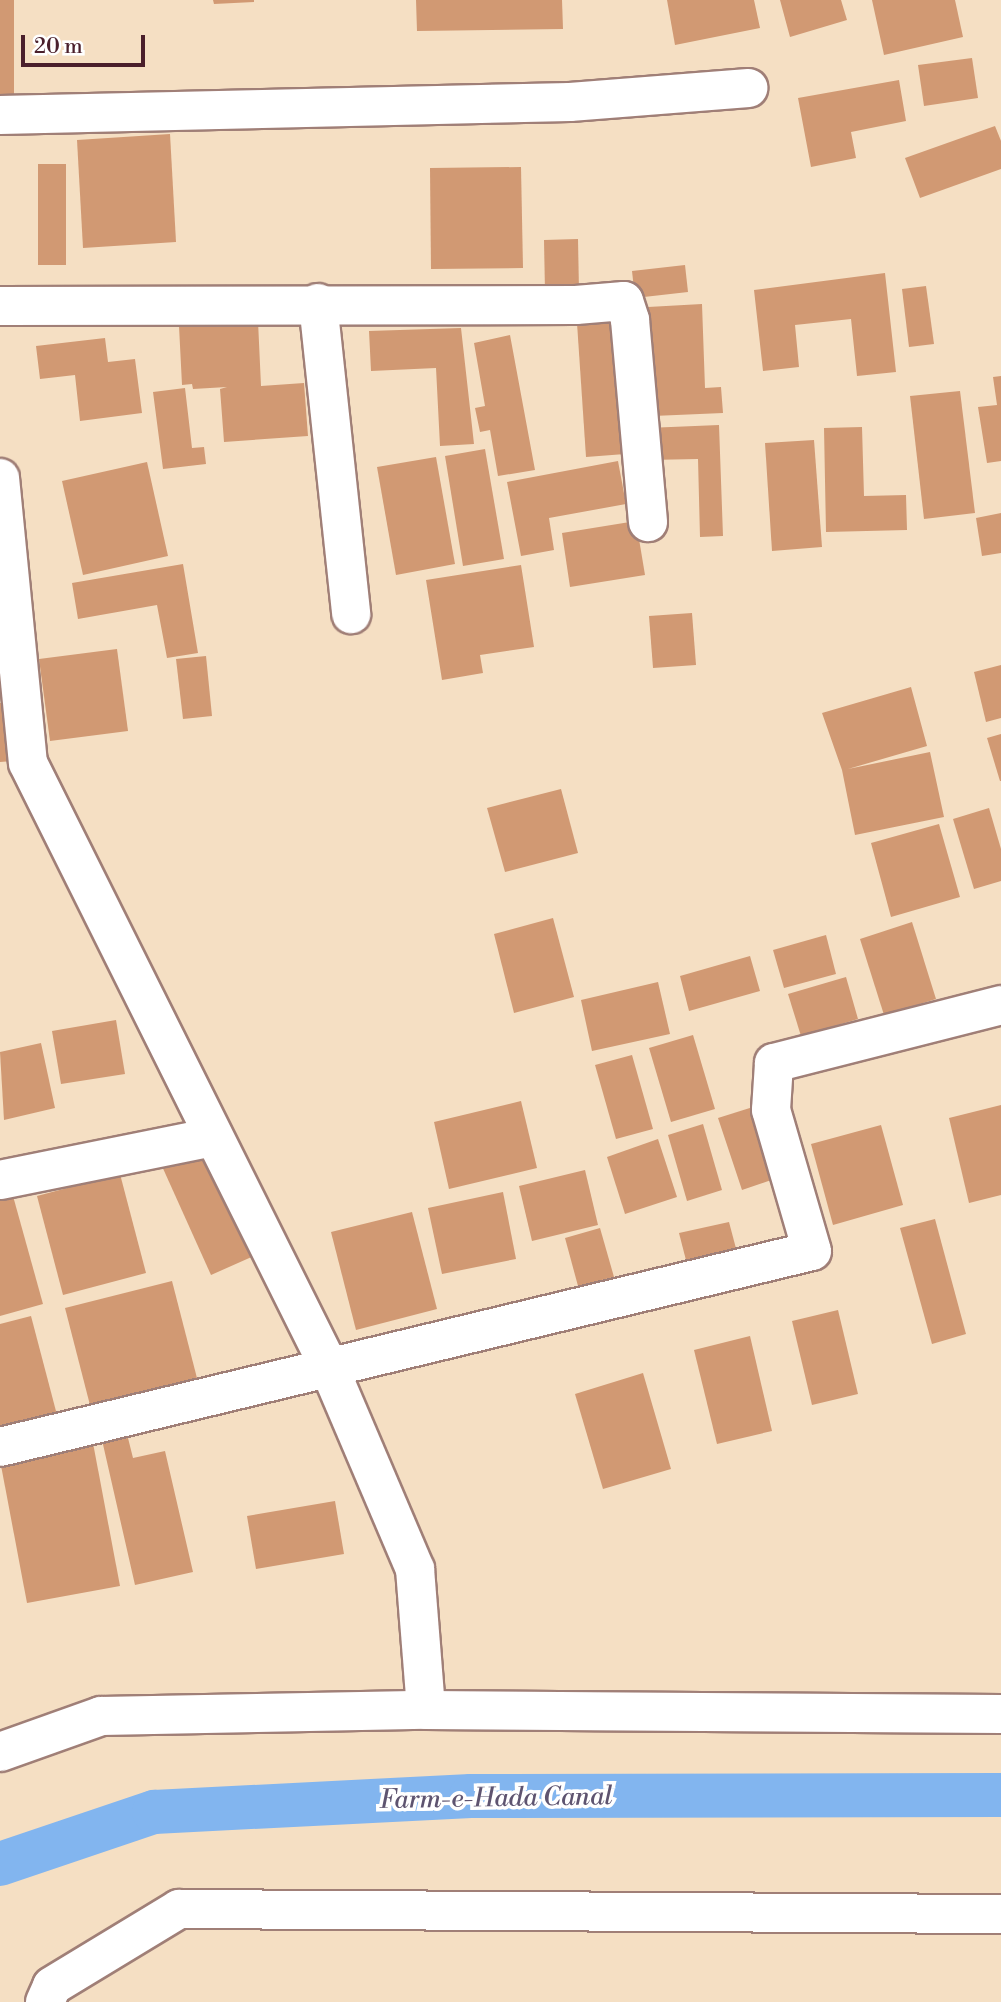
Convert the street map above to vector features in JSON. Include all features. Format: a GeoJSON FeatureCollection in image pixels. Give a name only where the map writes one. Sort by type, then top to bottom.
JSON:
{"type":"FeatureCollection","features":[{"type":"Feature","properties":{"kind":"street"},"geometry":{"type":"LineString","coordinates":[[0,115],[570,102],[748,88]]}},
{"type":"Feature","properties":{"kind":"street"},"geometry":{"type":"LineString","coordinates":[[0,306],[318,303],[576,305],[624,301],[630,320],[648,522]]}},
{"type":"Feature","properties":{"kind":"street"},"geometry":{"type":"LineString","coordinates":[[318,303],[351,614]]}},
{"type":"Feature","properties":{"kind":"street"},"geometry":{"type":"LineString","coordinates":[[0,478],[28,763],[328,1365],[415,1569],[426,1710]]}},
{"type":"Feature","properties":{"kind":"street"},"geometry":{"type":"LineString","coordinates":[[0,1447],[328,1365],[812,1251],[771,1110],[774,1063],[1001,1005]]}},
{"type":"Feature","properties":{"kind":"street"},"geometry":{"type":"LineString","coordinates":[[0,1180],[214,1137]]}},
{"type":"Feature","properties":{"kind":"street"},"geometry":{"type":"LineString","coordinates":[[0,1752],[101,1716],[426,1710],[1001,1714]]}},
{"type":"Feature","properties":{"kind":"street"},"geometry":{"type":"LineString","coordinates":[[45,2002],[52,1986],[179,1909],[1001,1914]]}},
{"type":"Feature","properties":{"kind":"building"},"geometry":{"type":"Polygon","coordinates":[[[0,0],[14,0],[14,95],[0,95],[0,0]]]}},
{"type":"Feature","properties":{"kind":"building"},"geometry":{"type":"Polygon","coordinates":[[[213,0],[254,0],[254,2],[214,4],[213,0]]]}},
{"type":"Feature","properties":{"kind":"building"},"geometry":{"type":"Polygon","coordinates":[[[416,0],[562,0],[563,29],[417,31],[416,0]]]}},
{"type":"Feature","properties":{"kind":"building"},"geometry":{"type":"Polygon","coordinates":[[[667,0],[754,0],[760,28],[675,45],[667,0]]]}},
{"type":"Feature","properties":{"kind":"building"},"geometry":{"type":"Polygon","coordinates":[[[780,0],[841,0],[847,20],[790,37],[780,0]]]}},
{"type":"Feature","properties":{"kind":"building"},"geometry":{"type":"Polygon","coordinates":[[[872,0],[955,0],[963,37],[884,55],[872,0]]]}},
{"type":"Feature","properties":{"kind":"building"},"geometry":{"type":"Polygon","coordinates":[[[972,58],[978,98],[924,106],[918,65],[972,58]]]}},
{"type":"Feature","properties":{"kind":"building"},"geometry":{"type":"Polygon","coordinates":[[[899,80],[906,121],[851,132],[856,158],[811,167],[798,98],[899,80]]]}},
{"type":"Feature","properties":{"kind":"building"},"geometry":{"type":"Polygon","coordinates":[[[995,126],[1001,141],[1001,169],[920,198],[905,158],[995,126]]]}},
{"type":"Feature","properties":{"kind":"building"},"geometry":{"type":"Polygon","coordinates":[[[170,134],[176,242],[83,248],[77,140],[170,134]]]}},
{"type":"Feature","properties":{"kind":"building"},"geometry":{"type":"Polygon","coordinates":[[[38,164],[66,164],[66,265],[38,265],[38,164]]]}},
{"type":"Feature","properties":{"kind":"building"},"geometry":{"type":"Polygon","coordinates":[[[521,167],[523,268],[431,269],[430,168],[521,167]]]}},
{"type":"Feature","properties":{"kind":"building"},"geometry":{"type":"Polygon","coordinates":[[[578,239],[579,291],[545,292],[544,240],[578,239]]]}},
{"type":"Feature","properties":{"kind":"building"},"geometry":{"type":"Polygon","coordinates":[[[685,265],[688,292],[635,298],[632,271],[685,265]]]}},
{"type":"Feature","properties":{"kind":"building"},"geometry":{"type":"Polygon","coordinates":[[[885,273],[896,372],[857,376],[851,319],[795,325],[799,367],[763,371],[754,290],[885,273]]]}},
{"type":"Feature","properties":{"kind":"building"},"geometry":{"type":"Polygon","coordinates":[[[926,286],[934,344],[909,347],[902,289],[926,286]]]}},
{"type":"Feature","properties":{"kind":"building"},"geometry":{"type":"Polygon","coordinates":[[[702,304],[705,388],[721,387],[723,413],[653,416],[648,307],[702,304]]]}},
{"type":"Feature","properties":{"kind":"building"},"geometry":{"type":"Polygon","coordinates":[[[616,320],[625,454],[586,457],[577,323],[616,320]]]}},
{"type":"Feature","properties":{"kind":"building"},"geometry":{"type":"Polygon","coordinates":[[[258,321],[261,386],[304,383],[308,436],[224,442],[220,389],[227,387],[193,389],[192,384],[182,385],[179,326],[258,321]]]}},
{"type":"Feature","properties":{"kind":"building"},"geometry":{"type":"Polygon","coordinates":[[[461,328],[474,444],[440,446],[436,368],[371,371],[369,331],[461,328]]]}},
{"type":"Feature","properties":{"kind":"building"},"geometry":{"type":"Polygon","coordinates":[[[510,335],[535,470],[498,476],[490,430],[480,432],[475,408],[485,406],[474,343],[510,335]]]}},
{"type":"Feature","properties":{"kind":"building"},"geometry":{"type":"Polygon","coordinates":[[[105,338],[108,362],[135,359],[142,413],[80,421],[75,375],[40,379],[36,346],[105,338]]]}},
{"type":"Feature","properties":{"kind":"building"},"geometry":{"type":"Polygon","coordinates":[[[1001,376],[1001,461],[987,463],[978,407],[997,405],[993,377],[1001,376]]]}},
{"type":"Feature","properties":{"kind":"building"},"geometry":{"type":"Polygon","coordinates":[[[185,388],[192,448],[204,447],[206,464],[163,469],[153,392],[185,388]]]}},
{"type":"Feature","properties":{"kind":"building"},"geometry":{"type":"Polygon","coordinates":[[[960,391],[975,513],[924,519],[910,396],[960,391]]]}},
{"type":"Feature","properties":{"kind":"building"},"geometry":{"type":"Polygon","coordinates":[[[719,425],[723,536],[700,537],[698,459],[648,460],[647,428],[719,425]]]}},
{"type":"Feature","properties":{"kind":"building"},"geometry":{"type":"Polygon","coordinates":[[[862,427],[864,496],[906,495],[907,530],[826,532],[824,428],[862,427]]]}},
{"type":"Feature","properties":{"kind":"building"},"geometry":{"type":"Polygon","coordinates":[[[814,440],[822,547],[772,551],[765,443],[814,440]]]}},
{"type":"Feature","properties":{"kind":"building"},"geometry":{"type":"Polygon","coordinates":[[[485,449],[504,559],[463,566],[445,456],[485,449]]]}},
{"type":"Feature","properties":{"kind":"building"},"geometry":{"type":"Polygon","coordinates":[[[436,457],[455,564],[396,575],[377,467],[436,457]]]}},
{"type":"Feature","properties":{"kind":"building"},"geometry":{"type":"Polygon","coordinates":[[[618,461],[626,504],[549,518],[554,550],[521,556],[507,482],[618,461]]]}},
{"type":"Feature","properties":{"kind":"building"},"geometry":{"type":"Polygon","coordinates":[[[147,462],[168,556],[83,575],[62,481],[147,462]]]}},
{"type":"Feature","properties":{"kind":"building"},"geometry":{"type":"Polygon","coordinates":[[[1001,513],[1001,553],[982,556],[976,518],[1001,513]]]}},
{"type":"Feature","properties":{"kind":"building"},"geometry":{"type":"Polygon","coordinates":[[[636,521],[645,575],[570,587],[562,533],[636,521]]]}},
{"type":"Feature","properties":{"kind":"building"},"geometry":{"type":"Polygon","coordinates":[[[183,564],[198,653],[167,658],[157,605],[78,619],[72,583],[183,564]]]}},
{"type":"Feature","properties":{"kind":"building"},"geometry":{"type":"Polygon","coordinates":[[[521,565],[534,647],[480,655],[483,673],[442,680],[426,580],[521,565]]]}},
{"type":"Feature","properties":{"kind":"building"},"geometry":{"type":"Polygon","coordinates":[[[692,613],[696,665],[653,668],[649,616],[692,613]]]}},
{"type":"Feature","properties":{"kind":"building"},"geometry":{"type":"Polygon","coordinates":[[[117,649],[128,731],[50,741],[39,659],[117,649]]]}},
{"type":"Feature","properties":{"kind":"building"},"geometry":{"type":"Polygon","coordinates":[[[206,656],[212,716],[183,719],[176,659],[206,656]]]}},
{"type":"Feature","properties":{"kind":"building"},"geometry":{"type":"Polygon","coordinates":[[[1001,665],[1001,718],[986,722],[974,672],[1001,665]]]}},
{"type":"Feature","properties":{"kind":"building"},"geometry":{"type":"Polygon","coordinates":[[[911,687],[927,746],[848,769],[930,752],[944,817],[855,835],[842,770],[822,713],[911,687]]]}},
{"type":"Feature","properties":{"kind":"building"},"geometry":{"type":"Polygon","coordinates":[[[7,702],[13,761],[0,762],[0,703],[7,702]]]}},
{"type":"Feature","properties":{"kind":"building"},"geometry":{"type":"Polygon","coordinates":[[[1001,734],[1001,781],[1000,781],[987,738],[1001,734]]]}},
{"type":"Feature","properties":{"kind":"building"},"geometry":{"type":"Polygon","coordinates":[[[561,789],[578,853],[505,872],[487,808],[561,789]]]}},
{"type":"Feature","properties":{"kind":"building"},"geometry":{"type":"Polygon","coordinates":[[[989,808],[1001,849],[1001,881],[974,889],[953,819],[989,808]]]}},
{"type":"Feature","properties":{"kind":"building"},"geometry":{"type":"Polygon","coordinates":[[[939,824],[960,897],[891,917],[871,843],[939,824]]]}},
{"type":"Feature","properties":{"kind":"building"},"geometry":{"type":"Polygon","coordinates":[[[553,918],[574,997],[514,1013],[494,934],[553,918]]]}},
{"type":"Feature","properties":{"kind":"building"},"geometry":{"type":"Polygon","coordinates":[[[912,922],[936,999],[884,1015],[860,939],[912,922]]]}},
{"type":"Feature","properties":{"kind":"building"},"geometry":{"type":"Polygon","coordinates":[[[826,935],[836,974],[784,988],[773,950],[826,935]]]}},
{"type":"Feature","properties":{"kind":"building"},"geometry":{"type":"Polygon","coordinates":[[[750,956],[760,991],[689,1011],[680,976],[750,956]]]}},
{"type":"Feature","properties":{"kind":"building"},"geometry":{"type":"Polygon","coordinates":[[[846,977],[858,1019],[801,1036],[788,994],[846,977]]]}},
{"type":"Feature","properties":{"kind":"building"},"geometry":{"type":"Polygon","coordinates":[[[658,982],[670,1034],[592,1051],[581,1000],[658,982]]]}},
{"type":"Feature","properties":{"kind":"building"},"geometry":{"type":"Polygon","coordinates":[[[116,1020],[125,1074],[61,1084],[52,1031],[116,1020]]]}},
{"type":"Feature","properties":{"kind":"building"},"geometry":{"type":"Polygon","coordinates":[[[693,1035],[715,1109],[671,1122],[649,1048],[693,1035]]]}},
{"type":"Feature","properties":{"kind":"building"},"geometry":{"type":"Polygon","coordinates":[[[41,1043],[55,1108],[4,1120],[0,1052],[41,1043]]]}},
{"type":"Feature","properties":{"kind":"building"},"geometry":{"type":"Polygon","coordinates":[[[632,1055],[653,1129],[616,1139],[595,1065],[632,1055]]]}},
{"type":"Feature","properties":{"kind":"building"},"geometry":{"type":"Polygon","coordinates":[[[521,1101],[537,1168],[449,1189],[434,1122],[521,1101]]]}},
{"type":"Feature","properties":{"kind":"building"},"geometry":{"type":"Polygon","coordinates":[[[1001,1105],[1001,1195],[969,1203],[949,1118],[1001,1105]]]}},
{"type":"Feature","properties":{"kind":"building"},"geometry":{"type":"Polygon","coordinates":[[[753,1107],[777,1178],[742,1190],[718,1118],[753,1107]]]}},
{"type":"Feature","properties":{"kind":"building"},"geometry":{"type":"Polygon","coordinates":[[[703,1124],[722,1190],[687,1201],[668,1135],[703,1124]]]}},
{"type":"Feature","properties":{"kind":"building"},"geometry":{"type":"Polygon","coordinates":[[[881,1125],[903,1205],[833,1225],[811,1144],[881,1125]]]}},
{"type":"Feature","properties":{"kind":"building"},"geometry":{"type":"Polygon","coordinates":[[[658,1139],[677,1197],[625,1214],[607,1157],[658,1139]]]}},
{"type":"Feature","properties":{"kind":"building"},"geometry":{"type":"Polygon","coordinates":[[[207,1143],[256,1255],[211,1275],[161,1164],[207,1143]]]}},
{"type":"Feature","properties":{"kind":"building"},"geometry":{"type":"Polygon","coordinates":[[[585,1170],[598,1225],[532,1241],[519,1186],[585,1170]]]}},
{"type":"Feature","properties":{"kind":"building"},"geometry":{"type":"Polygon","coordinates":[[[120,1174],[146,1273],[63,1295],[37,1196],[120,1174]]]}},
{"type":"Feature","properties":{"kind":"building"},"geometry":{"type":"Polygon","coordinates":[[[503,1192],[516,1259],[442,1274],[428,1208],[503,1192]]]}},
{"type":"Feature","properties":{"kind":"building"},"geometry":{"type":"Polygon","coordinates":[[[13,1196],[43,1304],[0,1316],[0,1200],[13,1196]]]}},
{"type":"Feature","properties":{"kind":"building"},"geometry":{"type":"Polygon","coordinates":[[[412,1212],[437,1309],[356,1330],[331,1232],[412,1212]]]}},
{"type":"Feature","properties":{"kind":"building"},"geometry":{"type":"Polygon","coordinates":[[[935,1219],[966,1334],[932,1344],[900,1228],[935,1219]]]}},
{"type":"Feature","properties":{"kind":"building"},"geometry":{"type":"Polygon","coordinates":[[[729,1222],[738,1256],[688,1268],[679,1233],[729,1222]]]}},
{"type":"Feature","properties":{"kind":"building"},"geometry":{"type":"Polygon","coordinates":[[[600,1228],[614,1277],[578,1286],[565,1238],[600,1228]]]}},
{"type":"Feature","properties":{"kind":"building"},"geometry":{"type":"Polygon","coordinates":[[[172,1281],[198,1382],[91,1409],[65,1308],[172,1281]]]}},
{"type":"Feature","properties":{"kind":"building"},"geometry":{"type":"Polygon","coordinates":[[[838,1310],[858,1394],[812,1405],[792,1321],[838,1310]]]}},
{"type":"Feature","properties":{"kind":"building"},"geometry":{"type":"Polygon","coordinates":[[[31,1316],[57,1415],[0,1430],[0,1324],[31,1316]]]}},
{"type":"Feature","properties":{"kind":"building"},"geometry":{"type":"Polygon","coordinates":[[[750,1336],[772,1431],[717,1444],[694,1350],[750,1336]]]}},
{"type":"Feature","properties":{"kind":"building"},"geometry":{"type":"Polygon","coordinates":[[[643,1373],[671,1469],[603,1489],[575,1394],[643,1373]]]}},
{"type":"Feature","properties":{"kind":"building"},"geometry":{"type":"Polygon","coordinates":[[[127,1434],[133,1458],[165,1451],[193,1572],[135,1585],[102,1440],[127,1434]]]}},
{"type":"Feature","properties":{"kind":"building"},"geometry":{"type":"Polygon","coordinates":[[[93,1443],[120,1586],[27,1603],[0,1460],[93,1443]]]}},
{"type":"Feature","properties":{"kind":"building"},"geometry":{"type":"Polygon","coordinates":[[[335,1501],[344,1554],[256,1569],[247,1516],[335,1501]]]}},
{"type":"Feature","properties":{"kind":"waterway","name":"Farm-e-Hada Canal"},"geometry":{"type":"LineString","coordinates":[[0,1864],[154,1812],[471,1796],[1001,1795]]}}]}
